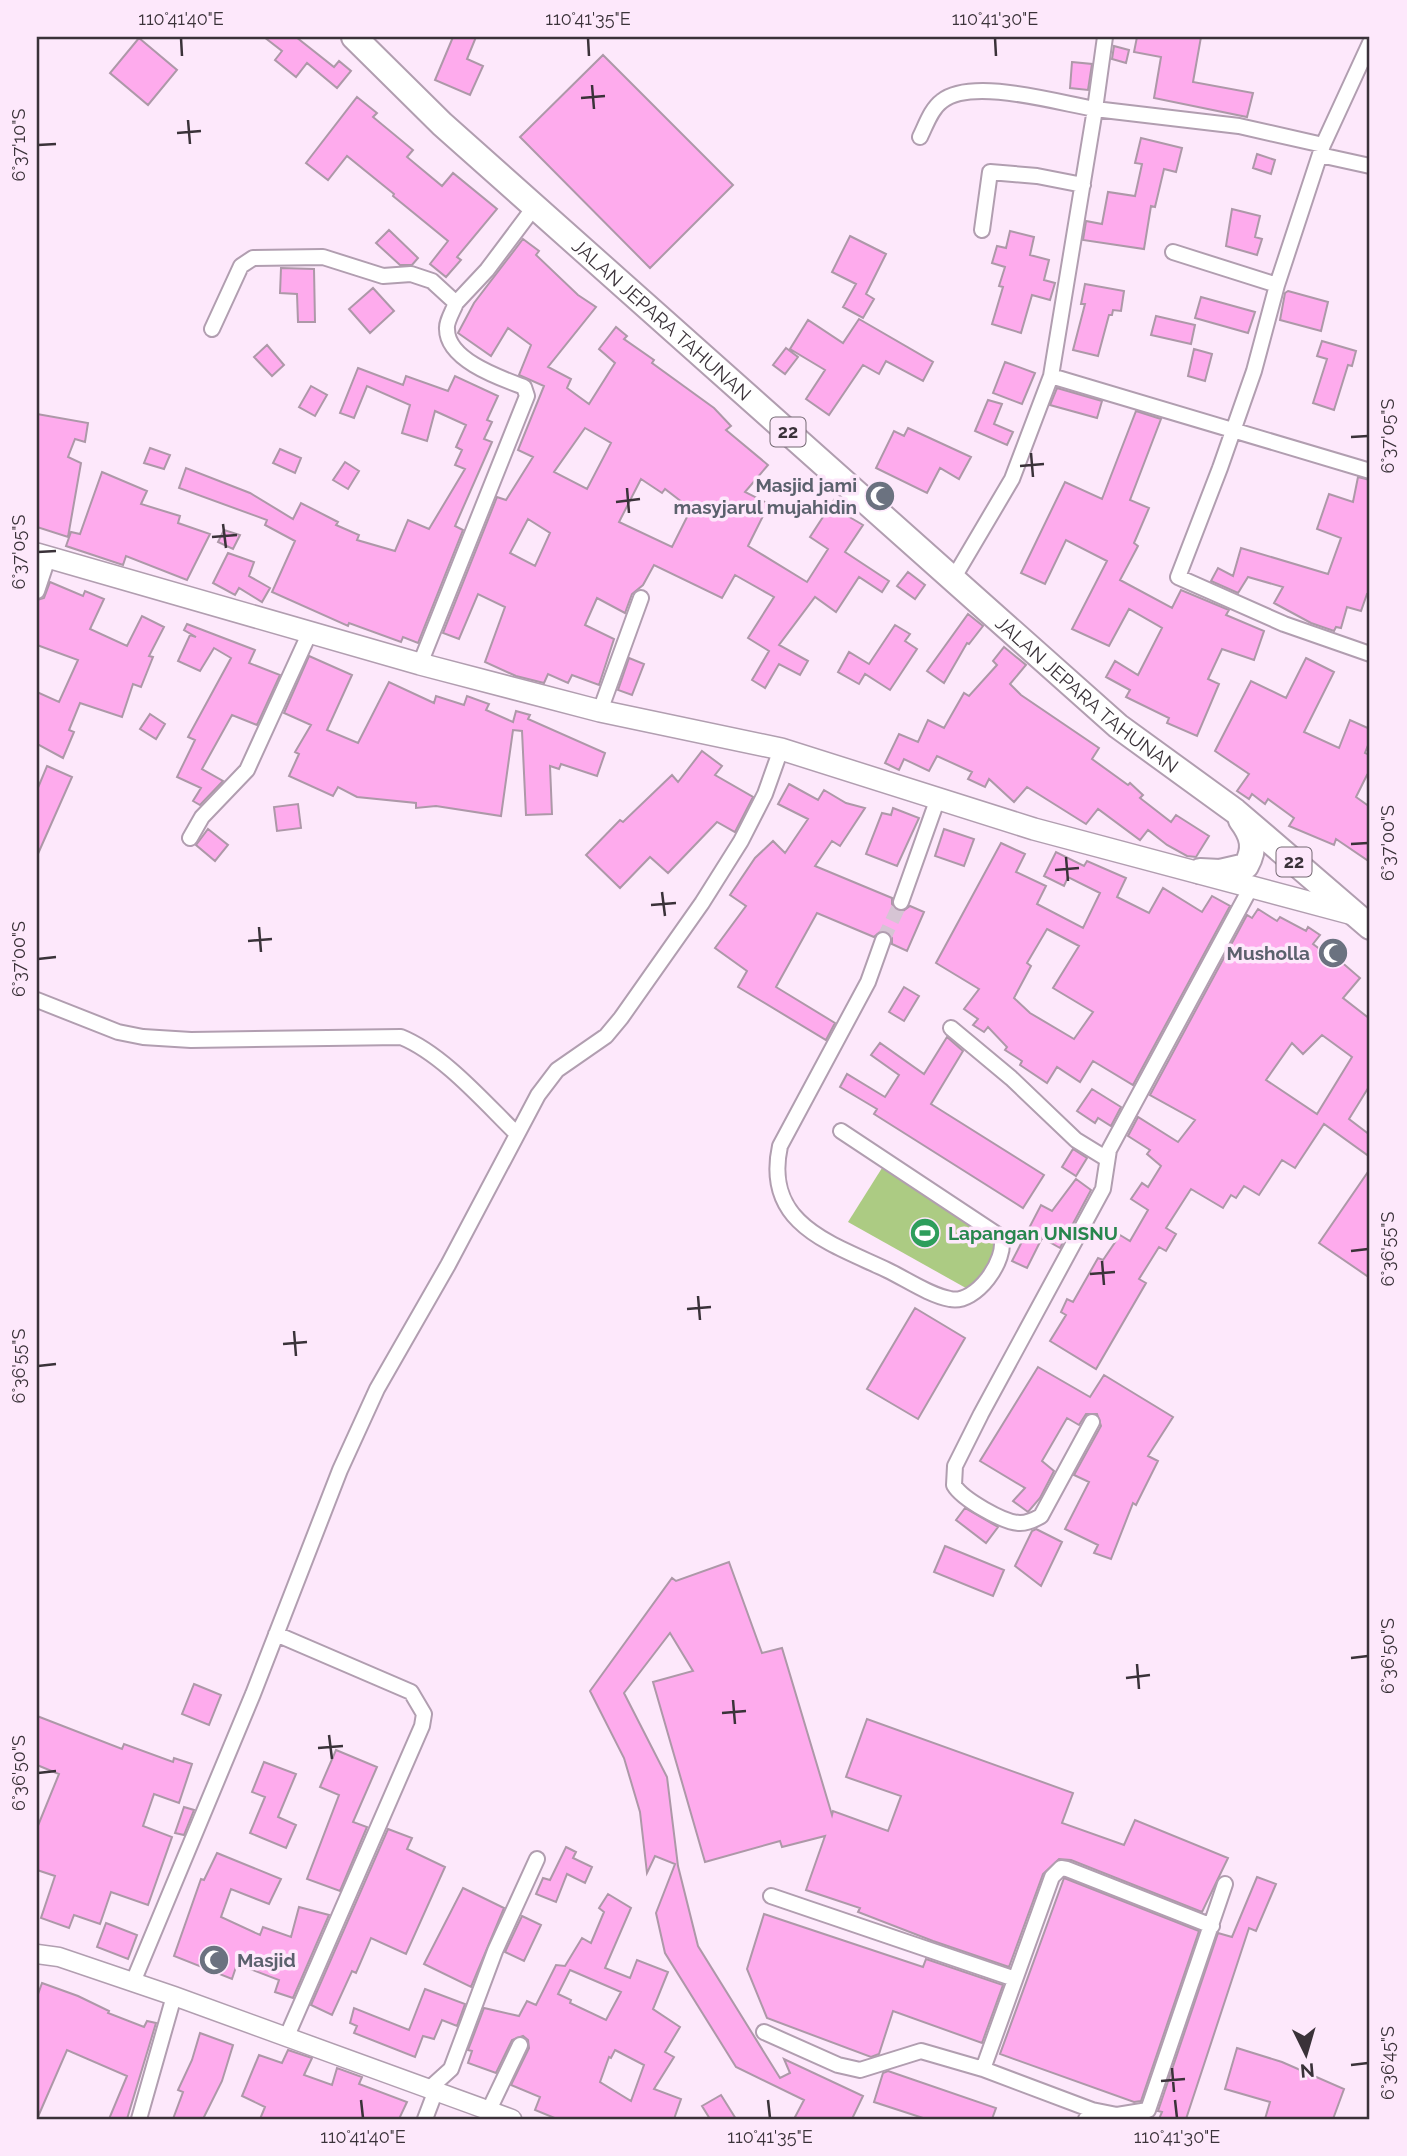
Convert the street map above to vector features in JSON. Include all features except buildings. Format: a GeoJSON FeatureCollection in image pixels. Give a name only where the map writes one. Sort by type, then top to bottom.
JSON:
{"type":"FeatureCollection","features":[{"type":"Feature","properties":{"kind":"highway","name":"JALAN JEPARA TAHUNAN"},"geometry":{"type":"LineString","coordinates":[[355,37],[442,124],[1118,726],[1235,811]]}},
{"type":"Feature","properties":{"kind":"highway"},"geometry":{"type":"LineString","coordinates":[[1200,871],[1220,873],[1246,866],[1252,856],[1252,837],[1235,811]]}},
{"type":"Feature","properties":{"kind":"highway","name":"22"},"geometry":{"type":"LineString","coordinates":[[1235,811],[1362,921]]}},
{"type":"Feature","properties":{"kind":"main road"},"geometry":{"type":"LineString","coordinates":[[42,556],[420,664],[600,710],[781,749],[1034,829],[1200,871],[1250,889],[1362,921]]}},
{"type":"Feature","properties":{"kind":"street"},"geometry":{"type":"LineString","coordinates":[[953,579],[1012,479],[1051,376],[1105,37]]}},
{"type":"Feature","properties":{"kind":"street"},"geometry":{"type":"LineString","coordinates":[[1370,43],[1321,150],[1276,285],[1234,429],[1178,576],[1206,592],[1284,624],[1370,654]]}},
{"type":"Feature","properties":{"kind":"street"},"geometry":{"type":"LineString","coordinates":[[920,137],[935,107],[943,99],[964,92],[1019,95],[1095,109],[1240,126],[1370,166]]}},
{"type":"Feature","properties":{"kind":"street"},"geometry":{"type":"LineString","coordinates":[[982,230],[990,172],[1037,176],[1083,185]]}},
{"type":"Feature","properties":{"kind":"street"},"geometry":{"type":"LineString","coordinates":[[420,664],[527,396],[524,387],[461,355],[451,343],[446,328],[456,303],[488,270],[535,206]]}},
{"type":"Feature","properties":{"kind":"street"},"geometry":{"type":"LineString","coordinates":[[1173,252],[1276,285]]}},
{"type":"Feature","properties":{"kind":"street"},"geometry":{"type":"LineString","coordinates":[[212,329],[242,267],[253,258],[323,257],[383,276],[411,274],[432,281],[456,303]]}},
{"type":"Feature","properties":{"kind":"street"},"geometry":{"type":"LineString","coordinates":[[1051,376],[1370,471]]}},
{"type":"Feature","properties":{"kind":"street"},"geometry":{"type":"LineString","coordinates":[[37,591],[42,556]]}},
{"type":"Feature","properties":{"kind":"street"},"geometry":{"type":"LineString","coordinates":[[600,710],[641,598]]}},
{"type":"Feature","properties":{"kind":"street"},"geometry":{"type":"LineString","coordinates":[[190,838],[202,817],[247,770],[310,632]]}},
{"type":"Feature","properties":{"kind":"street"},"geometry":{"type":"LineString","coordinates":[[133,1982],[276,1634],[340,1470],[377,1389],[448,1265],[538,1095],[557,1070],[606,1035],[621,1018],[702,903],[753,818],[781,749]]}},
{"type":"Feature","properties":{"kind":"street"},"geometry":{"type":"LineString","coordinates":[[901,902],[938,798]]}},
{"type":"Feature","properties":{"kind":"street"},"geometry":{"type":"LineString","coordinates":[[1093,1422],[1041,1516],[1033,1521],[1016,1523],[968,1500],[954,1485],[955,1466],[981,1414],[1103,1189],[1109,1150],[1250,889]]}},
{"type":"Feature","properties":{"kind":"street"},"geometry":{"type":"LineString","coordinates":[[841,1131],[1001,1237],[1001,1254],[980,1290],[967,1298],[952,1300],[925,1289],[818,1237],[796,1220],[782,1200],[776,1165],[780,1146],[868,982],[883,940]]}},
{"type":"Feature","properties":{"kind":"street"},"geometry":{"type":"LineString","coordinates":[[37,1000],[118,1032],[143,1037],[191,1040],[401,1037],[414,1042],[465,1084],[517,1134]]}},
{"type":"Feature","properties":{"kind":"street"},"geometry":{"type":"LineString","coordinates":[[951,1028],[1011,1078],[1076,1140],[1107,1159]]}},
{"type":"Feature","properties":{"kind":"street"},"geometry":{"type":"LineString","coordinates":[[276,1634],[411,1692],[424,1714],[422,1726],[287,2036]]}},
{"type":"Feature","properties":{"kind":"street"},"geometry":{"type":"LineString","coordinates":[[425,2119],[433,2089],[451,2068],[495,1951],[537,1858]]}},
{"type":"Feature","properties":{"kind":"street"},"geometry":{"type":"LineString","coordinates":[[983,2069],[1052,1877],[1061,1868],[1212,1926]]}},
{"type":"Feature","properties":{"kind":"street"},"geometry":{"type":"LineString","coordinates":[[764,2032],[838,2064],[860,2070],[921,2051],[983,2069],[1089,2115],[1117,2115],[1148,2110],[1225,1884]]}},
{"type":"Feature","properties":{"kind":"street"},"geometry":{"type":"LineString","coordinates":[[771,1896],[1016,1979]]}},
{"type":"Feature","properties":{"kind":"street"},"geometry":{"type":"LineString","coordinates":[[37,1954],[59,1957],[174,1996],[512,2119]]}},
{"type":"Feature","properties":{"kind":"street"},"geometry":{"type":"LineString","coordinates":[[139,2119],[174,1996]]}},
{"type":"Feature","properties":{"kind":"street"},"geometry":{"type":"LineString","coordinates":[[489,2110],[520,2045]]}},
{"type":"Feature","properties":{"kind":"green space","name":"Lapangan UNISNU"},"geometry":{"type":"Polygon","coordinates":[[[882,1168],[1000,1243],[973,1292],[848,1222],[882,1168]]]}},
{"type":"Feature","properties":{"kind":"tunnel"},"geometry":{"type":"LineString","coordinates":[[883,940],[901,902]]}},
{"type":"Feature","properties":{"kind":"place","name":"Masjid jami masyjarul mujahidin"},"geometry":{"type":"Point","coordinates":[880,496]}},
{"type":"Feature","properties":{"kind":"place","name":"Musholla"},"geometry":{"type":"Point","coordinates":[1333,953]}},
{"type":"Feature","properties":{"kind":"place","name":"Lapangan UNISNU"},"geometry":{"type":"Point","coordinates":[925,1233]}},
{"type":"Feature","properties":{"kind":"place","name":"Masjid"},"geometry":{"type":"Point","coordinates":[214,1960]}}]}
